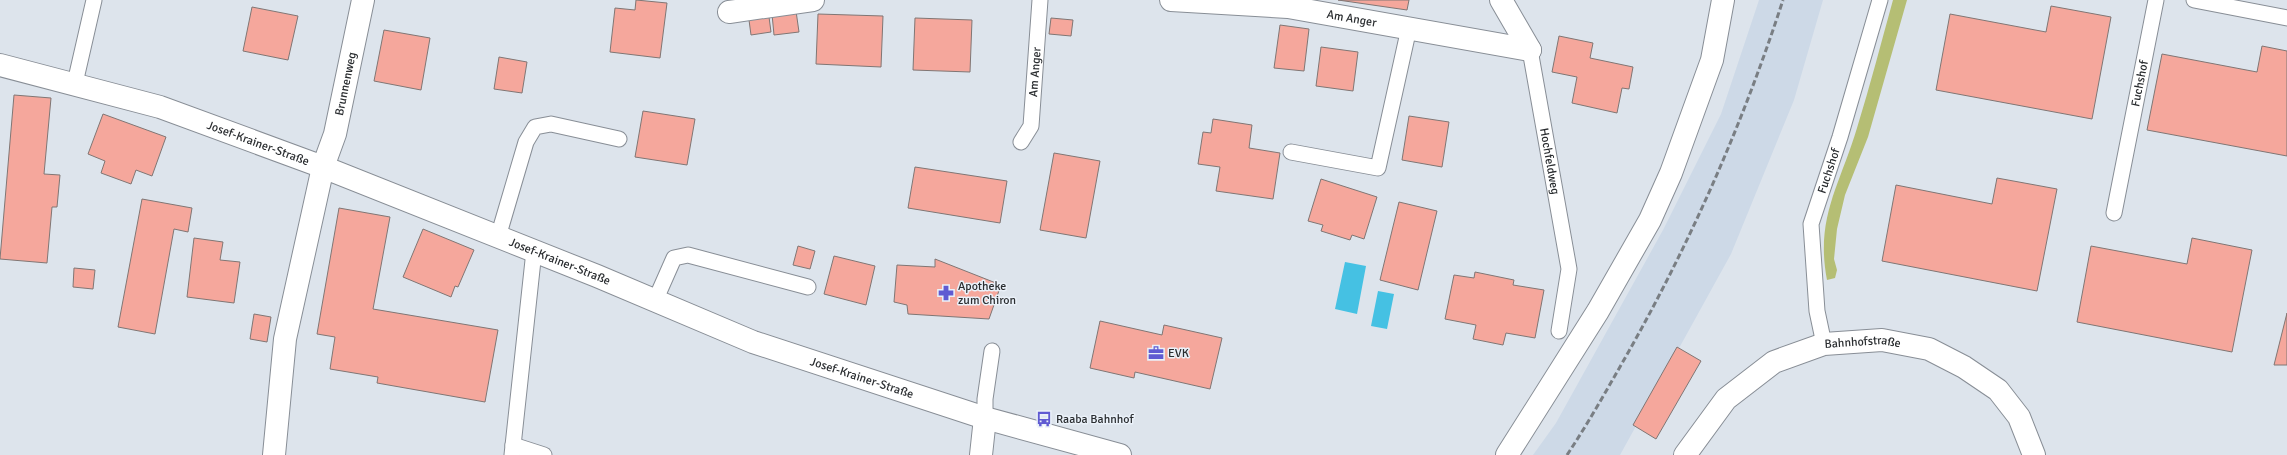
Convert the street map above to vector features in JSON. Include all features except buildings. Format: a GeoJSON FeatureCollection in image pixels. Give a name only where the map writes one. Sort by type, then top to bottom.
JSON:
{"type":"FeatureCollection","features":[{"type":"Feature","properties":{"kind":"street","name":"Brunnenweg"},"geometry":{"type":"LineString","coordinates":[[274,455],[285,339],[323,167],[334,134],[363,0]]}},
{"type":"Feature","properties":{"kind":"street"},"geometry":{"type":"LineString","coordinates":[[729,12],[813,0]]}},
{"type":"Feature","properties":{"kind":"street","name":"Am Anger"},"geometry":{"type":"LineString","coordinates":[[1171,0],[1288,7],[1530,50]]}},
{"type":"Feature","properties":{"kind":"street","name":"Hochfeldweg"},"geometry":{"type":"LineString","coordinates":[[1501,0],[1530,50]]}},
{"type":"Feature","properties":{"kind":"street"},"geometry":{"type":"LineString","coordinates":[[1507,455],[1598,311],[1650,220],[1671,173],[1712,60],[1724,0]]}},
{"type":"Feature","properties":{"kind":"street","name":"Josef-Krainer-Straße"},"geometry":{"type":"LineString","coordinates":[[0,65],[75,83],[160,107],[323,167],[534,251],[753,342],[985,418],[1120,455]]}},
{"type":"Feature","properties":{"kind":"street","name":"Bahnhofstraße"},"geometry":{"type":"LineString","coordinates":[[1685,455],[1726,399],[1774,362],[1824,344],[1882,340],[1929,349],[1964,367],[1998,390],[2019,417],[2034,455]]}},
{"type":"Feature","properties":{"kind":"street"},"geometry":{"type":"LineString","coordinates":[[981,455],[985,418]]}},
{"type":"Feature","properties":{"kind":"lane"},"geometry":{"type":"LineString","coordinates":[[75,83],[94,0]]}},
{"type":"Feature","properties":{"kind":"lane","name":"Am Anger"},"geometry":{"type":"LineString","coordinates":[[1022,142],[1031,126],[1040,0]]}},
{"type":"Feature","properties":{"kind":"lane","name":"Fuchshof"},"geometry":{"type":"LineString","coordinates":[[1824,344],[1817,311],[1811,224],[1840,136],[1880,0]]}},
{"type":"Feature","properties":{"kind":"lane","name":"Fuchshof"},"geometry":{"type":"LineString","coordinates":[[2114,213],[2156,0]]}},
{"type":"Feature","properties":{"kind":"lane"},"geometry":{"type":"LineString","coordinates":[[2194,0],[2287,18]]}},
{"type":"Feature","properties":{"kind":"lane"},"geometry":{"type":"LineString","coordinates":[[1291,152],[1378,168],[1409,28]]}},
{"type":"Feature","properties":{"kind":"lane","name":"Hochfeldweg"},"geometry":{"type":"LineString","coordinates":[[1530,50],[1569,269],[1559,331]]}},
{"type":"Feature","properties":{"kind":"lane"},"geometry":{"type":"LineString","coordinates":[[498,237],[526,142],[535,127],[551,124],[619,138]]}},
{"type":"Feature","properties":{"kind":"lane"},"geometry":{"type":"LineString","coordinates":[[534,251],[513,450],[544,455]]}},
{"type":"Feature","properties":{"kind":"lane"},"geometry":{"type":"LineString","coordinates":[[656,302],[674,258],[688,256],[808,287]]}},
{"type":"Feature","properties":{"kind":"lane"},"geometry":{"type":"LineString","coordinates":[[985,418],[985,400],[992,351]]}},
{"type":"Feature","properties":{"kind":"shaded area"},"geometry":{"type":"Polygon","coordinates":[[[1759,0],[1823,0],[1794,100],[1731,254],[1620,455],[1533,455],[1556,423],[1663,230],[1721,114],[1759,0]]]}},
{"type":"Feature","properties":{"kind":"green space"},"geometry":{"type":"Polygon","coordinates":[[[1893,0],[1907,0],[1868,137],[1845,195],[1837,229],[1834,259],[1837,270],[1835,278],[1827,280],[1824,258],[1824,238],[1831,202],[1862,112],[1893,0]]]}},
{"type":"Feature","properties":{"kind":"water"},"geometry":{"type":"Polygon","coordinates":[[[1345,262],[1366,266],[1357,314],[1335,309],[1345,262]]]}},
{"type":"Feature","properties":{"kind":"water"},"geometry":{"type":"Polygon","coordinates":[[[1378,291],[1394,294],[1387,329],[1371,326],[1378,291]]]}},
{"type":"Feature","properties":{"kind":"railway"},"geometry":{"type":"LineString","coordinates":[[1567,455],[1629,351],[1695,223],[1715,180],[1751,91],[1783,0]]}},
{"type":"Feature","properties":{"kind":"place","name":"Apotheke zum Chiron"},"geometry":{"type":"Point","coordinates":[946,293]}},
{"type":"Feature","properties":{"kind":"place","name":"EVK"},"geometry":{"type":"Point","coordinates":[1156,353]}},
{"type":"Feature","properties":{"kind":"place","name":"Raaba Bahnhof"},"geometry":{"type":"Point","coordinates":[1044,419]}}]}
